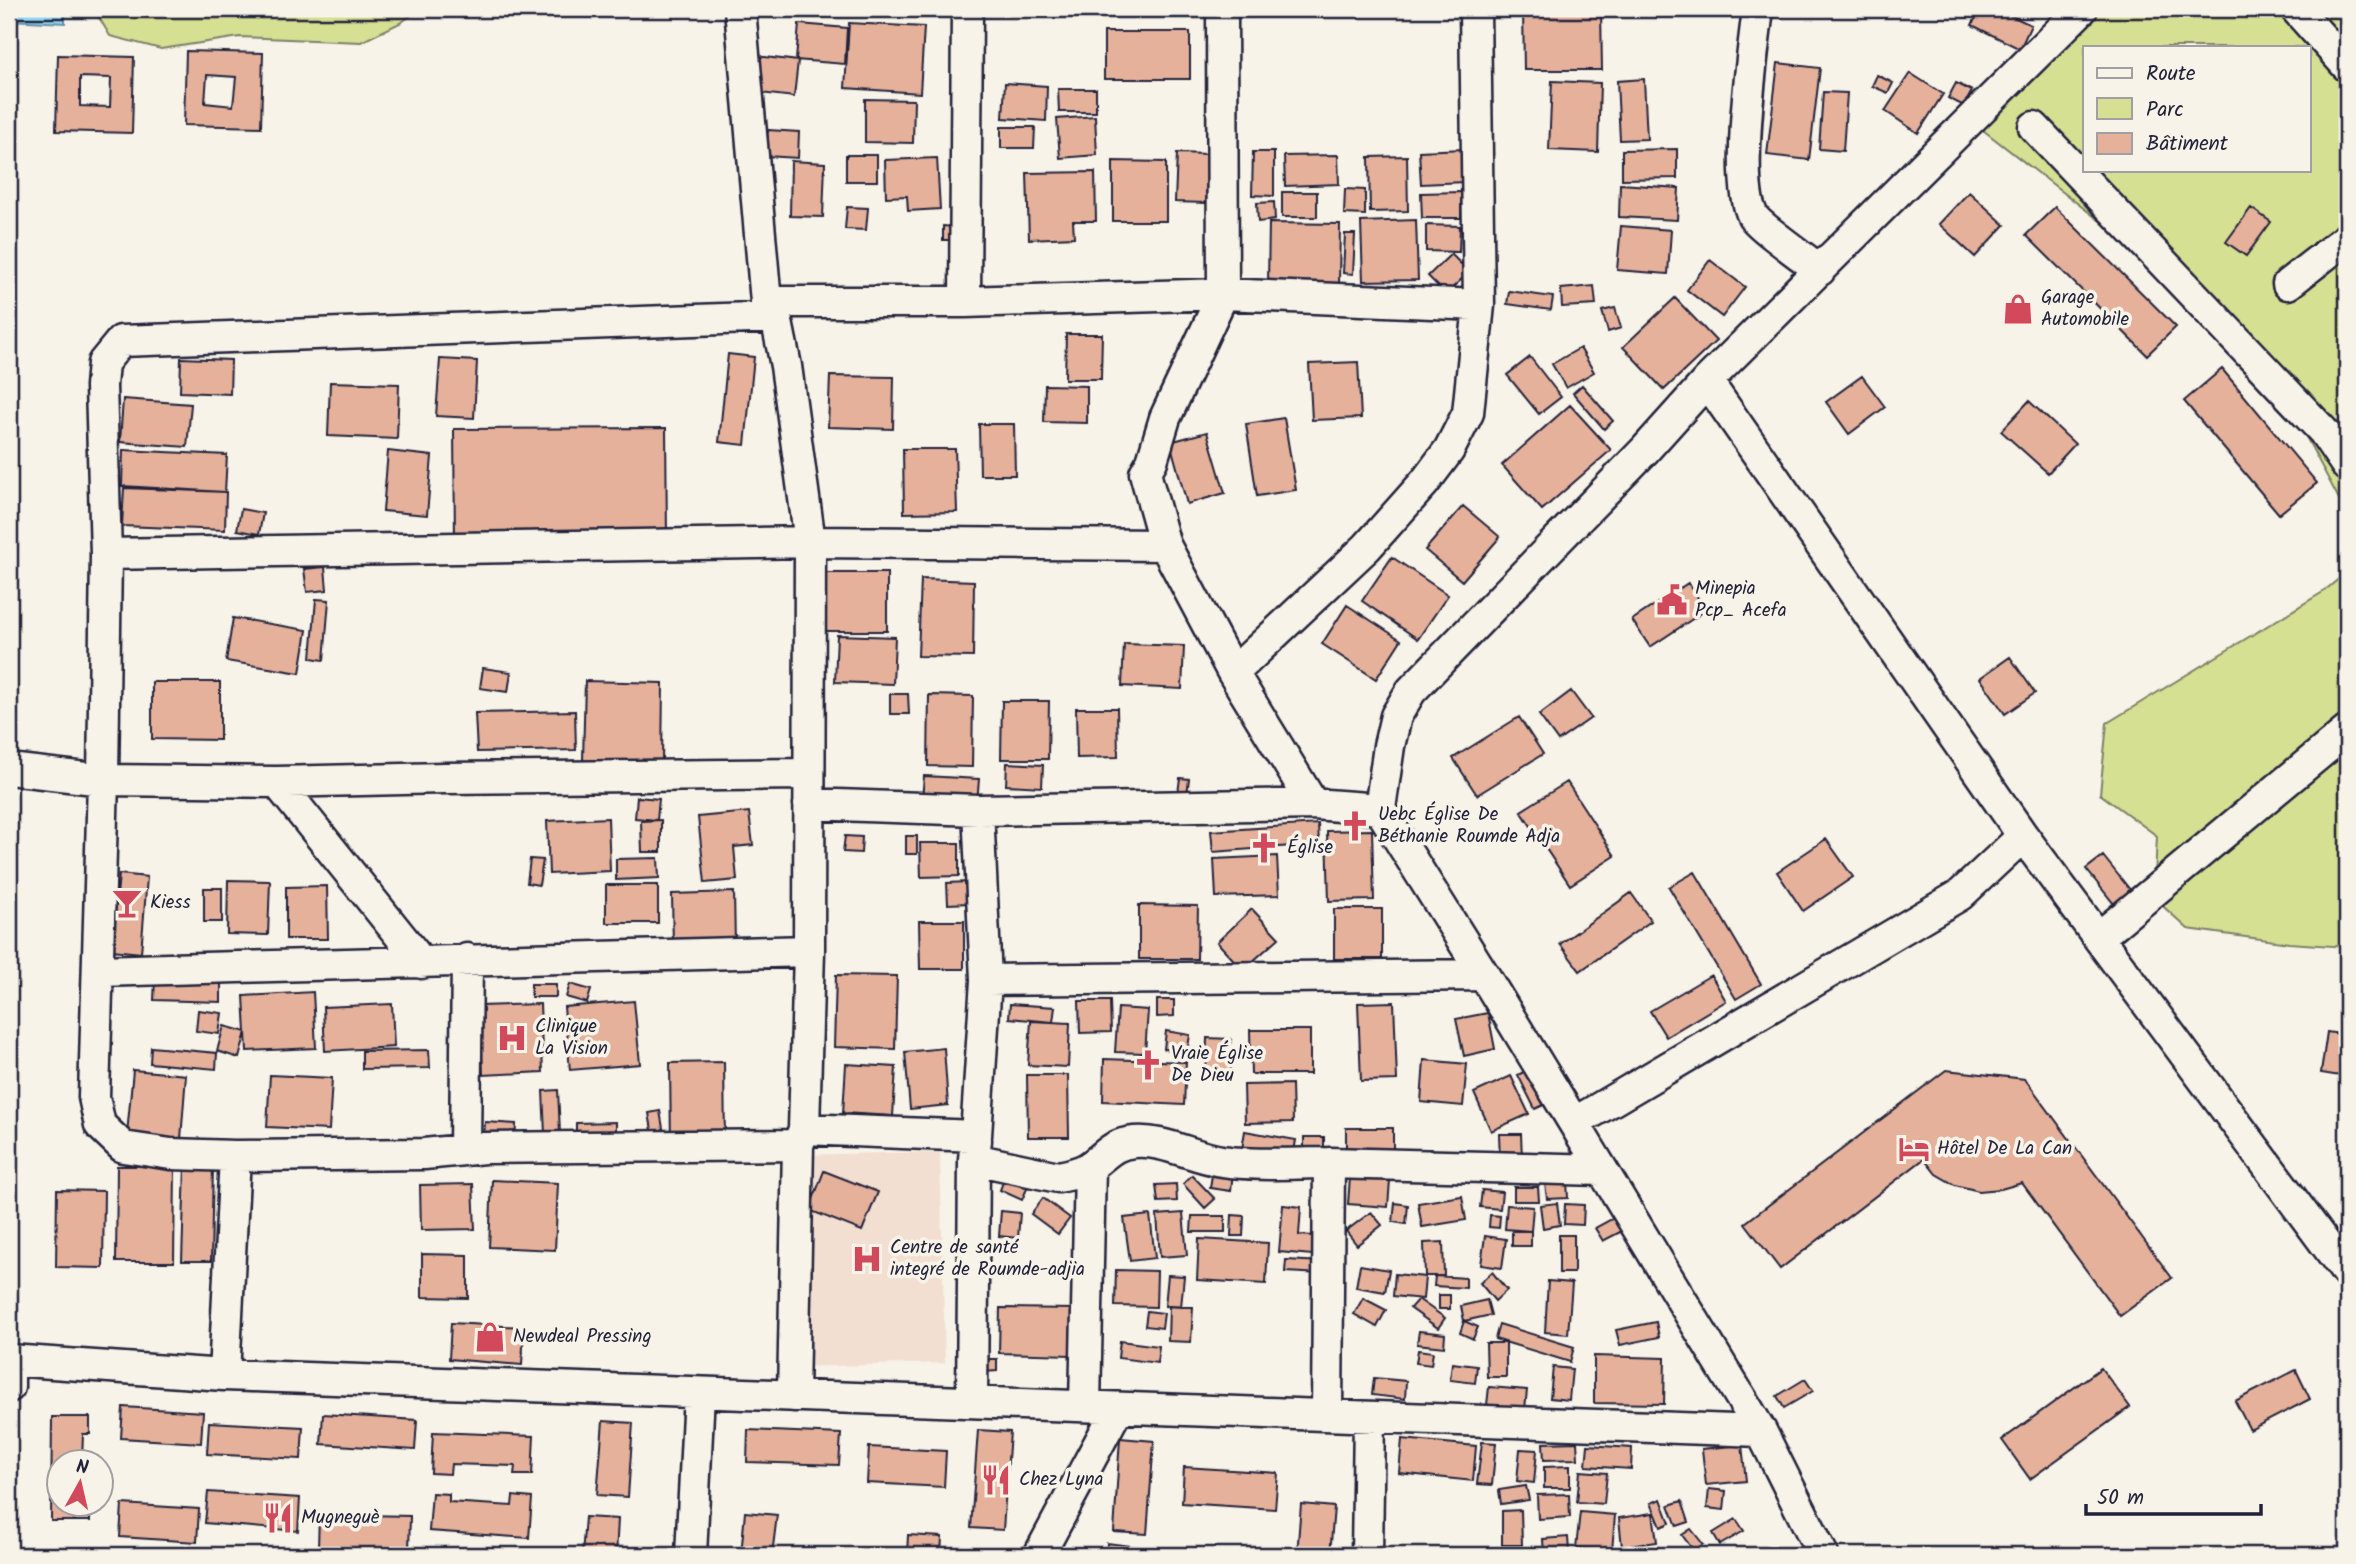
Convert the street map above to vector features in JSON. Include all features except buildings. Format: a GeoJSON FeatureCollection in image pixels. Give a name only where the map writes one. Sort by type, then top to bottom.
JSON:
{"type":"FeatureCollection","features":[{"type":"Feature","properties":{"kind":"street"},"geometry":{"type":"LineString","coordinates":[[740,9],[771,309],[786,366],[810,542],[809,951],[793,1396]]}},
{"type":"Feature","properties":{"kind":"street"},"geometry":{"type":"LineString","coordinates":[[965,302],[967,9]]}},
{"type":"Feature","properties":{"kind":"street"},"geometry":{"type":"LineString","coordinates":[[1222,9],[1223,295],[1165,418],[1152,461],[1145,473],[1165,545],[1233,673],[1313,804]]}},
{"type":"Feature","properties":{"kind":"street"},"geometry":{"type":"LineString","coordinates":[[1233,673],[1367,547],[1450,450],[1468,413],[1479,305],[1475,9]]}},
{"type":"Feature","properties":{"kind":"street"},"geometry":{"type":"LineString","coordinates":[[1758,9],[1749,76],[1745,190],[1754,217],[1820,270]]}},
{"type":"Feature","properties":{"kind":"street"},"geometry":{"type":"LineString","coordinates":[[1823,1555],[1761,1431],[1380,809],[1389,746],[1396,716],[1411,691],[1645,450],[1707,381],[2082,9]]}},
{"type":"Feature","properties":{"kind":"street"},"geometry":{"type":"LineString","coordinates":[[2297,9],[2347,66]]}},
{"type":"Feature","properties":{"kind":"street"},"geometry":{"type":"LineString","coordinates":[[2034,127],[2324,432],[2347,466]]}},
{"type":"Feature","properties":{"kind":"street"},"geometry":{"type":"LineString","coordinates":[[2288,284],[2347,238]]}},
{"type":"Feature","properties":{"kind":"street"},"geometry":{"type":"LineString","coordinates":[[1479,305],[1223,295],[771,309],[121,341],[103,363],[102,374],[106,554],[99,971],[94,1097],[100,1125],[123,1147],[171,1154],[424,1154],[465,1149],[801,1137],[975,1147],[1045,1176],[1058,1177],[1072,1175],[1090,1167],[1119,1144],[1137,1141],[1158,1143],[1224,1162],[1602,1170]]}},
{"type":"Feature","properties":{"kind":"street"},"geometry":{"type":"LineString","coordinates":[[1707,381],[2023,836],[2347,1273]]}},
{"type":"Feature","properties":{"kind":"street"},"geometry":{"type":"LineString","coordinates":[[106,554],[810,542],[1165,545]]}},
{"type":"Feature","properties":{"kind":"street"},"geometry":{"type":"LineString","coordinates":[[2099,937],[2342,746]]}},
{"type":"Feature","properties":{"kind":"street"},"geometry":{"type":"LineString","coordinates":[[9,769],[103,780],[276,782],[809,774]]}},
{"type":"Feature","properties":{"kind":"street"},"geometry":{"type":"LineString","coordinates":[[276,782],[422,963]]}},
{"type":"Feature","properties":{"kind":"street"},"geometry":{"type":"LineString","coordinates":[[809,804],[978,810],[1313,804],[1380,809]]}},
{"type":"Feature","properties":{"kind":"street"},"geometry":{"type":"LineString","coordinates":[[972,1402],[975,1147],[986,980],[978,810]]}},
{"type":"Feature","properties":{"kind":"street"},"geometry":{"type":"LineString","coordinates":[[1574,1123],[1960,895],[2023,836]]}},
{"type":"Feature","properties":{"kind":"street"},"geometry":{"type":"LineString","coordinates":[[99,971],[809,951]]}},
{"type":"Feature","properties":{"kind":"street"},"geometry":{"type":"LineString","coordinates":[[465,1149],[467,959]]}},
{"type":"Feature","properties":{"kind":"street"},"geometry":{"type":"LineString","coordinates":[[986,980],[1484,975]]}},
{"type":"Feature","properties":{"kind":"street"},"geometry":{"type":"LineString","coordinates":[[223,1375],[235,1156]]}},
{"type":"Feature","properties":{"kind":"street"},"geometry":{"type":"LineString","coordinates":[[1327,1415],[1329,1163]]}},
{"type":"Feature","properties":{"kind":"street"},"geometry":{"type":"LineString","coordinates":[[1085,1406],[1090,1167]]}},
{"type":"Feature","properties":{"kind":"street"},"geometry":{"type":"LineString","coordinates":[[9,1360],[223,1375],[1761,1431]]}},
{"type":"Feature","properties":{"kind":"street"},"geometry":{"type":"LineString","coordinates":[[9,1371],[9,1387]]}},
{"type":"Feature","properties":{"kind":"street"},"geometry":{"type":"LineString","coordinates":[[691,1555],[699,1392]]}},
{"type":"Feature","properties":{"kind":"street"},"geometry":{"type":"LineString","coordinates":[[1039,1555],[1118,1408]]}},
{"type":"Feature","properties":{"kind":"street"},"geometry":{"type":"LineString","coordinates":[[1367,1555],[1369,1417]]}},
{"type":"Feature","properties":{"kind":"shaded area","name":"Centre de santé integré de Roumde-adjia"},"geometry":{"type":"Polygon","coordinates":[[[940,1152],[945,1363],[795,1367],[790,1155],[940,1152]]]}},
{"type":"Feature","properties":{"kind":"green space"},"geometry":{"type":"Polygon","coordinates":[[[94,9],[419,9],[402,22],[361,42],[240,37],[161,49],[110,36],[94,9]]]}},
{"type":"Feature","properties":{"kind":"green space"},"geometry":{"type":"Polygon","coordinates":[[[2082,9],[2347,9],[2347,514],[2304,433],[2144,255],[1970,120],[2082,9]]]}},
{"type":"Feature","properties":{"kind":"green space"},"geometry":{"type":"Polygon","coordinates":[[[2347,572],[2347,947],[2289,943],[2188,929],[2154,898],[2157,836],[2100,794],[2107,723],[2323,592],[2347,572]]]}},
{"type":"Feature","properties":{"kind":"water"},"geometry":{"type":"Polygon","coordinates":[[[9,9],[65,9],[65,23],[9,20],[9,9]]]}},
{"type":"Feature","properties":{"kind":"place","name":"Garage Automobile"},"geometry":{"type":"Point","coordinates":[2018,309]}},
{"type":"Feature","properties":{"kind":"place","name":"Minepia Pcp_ Acefa"},"geometry":{"type":"Point","coordinates":[1672,600]}},
{"type":"Feature","properties":{"kind":"place","name":"Uebc Église De Béthanie Roumde Adja"},"geometry":{"type":"Point","coordinates":[1355,826]}},
{"type":"Feature","properties":{"kind":"place","name":"Église"},"geometry":{"type":"Point","coordinates":[1264,848]}},
{"type":"Feature","properties":{"kind":"place","name":"Kiess"},"geometry":{"type":"Point","coordinates":[127,903]}},
{"type":"Feature","properties":{"kind":"place","name":"Clinique La Vision"},"geometry":{"type":"Point","coordinates":[512,1038]}},
{"type":"Feature","properties":{"kind":"place","name":"Vraie Église De Dieu"},"geometry":{"type":"Point","coordinates":[1148,1065]}},
{"type":"Feature","properties":{"kind":"place","name":"Hôtel De La Can"},"geometry":{"type":"Point","coordinates":[1914,1149]}},
{"type":"Feature","properties":{"kind":"place","name":"Centre de santé integré de Roumde-adjia"},"geometry":{"type":"Point","coordinates":[867,1259]}},
{"type":"Feature","properties":{"kind":"place","name":"Newdeal Pressing"},"geometry":{"type":"Point","coordinates":[490,1337]}},
{"type":"Feature","properties":{"kind":"place","name":"Chez Lyna"},"geometry":{"type":"Point","coordinates":[996,1480]}},
{"type":"Feature","properties":{"kind":"place","name":"Mugneguè"},"geometry":{"type":"Point","coordinates":[278,1518]}}]}
